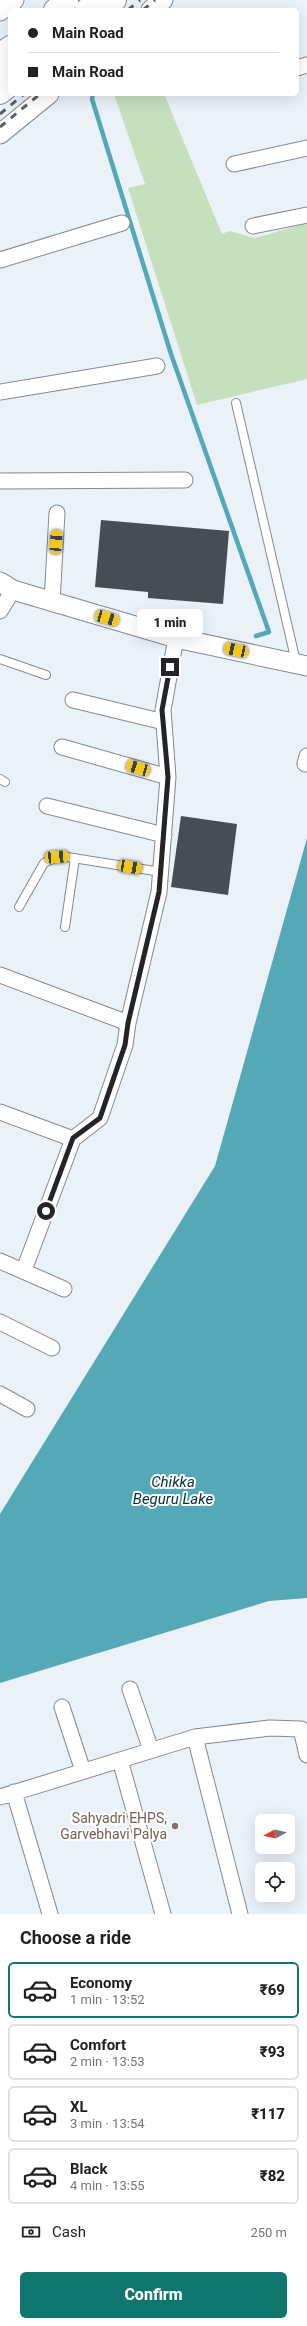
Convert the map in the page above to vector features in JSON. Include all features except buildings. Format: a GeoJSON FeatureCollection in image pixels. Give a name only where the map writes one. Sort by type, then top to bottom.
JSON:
{"type":"FeatureCollection","features":[{"type":"Feature","properties":{"kind":"highway"},"geometry":{"type":"LineString","coordinates":[[45,8],[55,0]]}},
{"type":"Feature","properties":{"kind":"highway"},"geometry":{"type":"LineString","coordinates":[[57,8],[67,0]]}},
{"type":"Feature","properties":{"kind":"highway"},"geometry":{"type":"LineString","coordinates":[[88,8],[98,0]]}},
{"type":"Feature","properties":{"kind":"highway"},"geometry":{"type":"LineString","coordinates":[[105,8],[115,0]]}},
{"type":"Feature","properties":{"kind":"highway"},"geometry":{"type":"LineString","coordinates":[[0,45],[8,39]]}},
{"type":"Feature","properties":{"kind":"highway"},"geometry":{"type":"LineString","coordinates":[[0,55],[8,49]]}},
{"type":"Feature","properties":{"kind":"highway"},"geometry":{"type":"LineString","coordinates":[[0,80],[8,73]]}},
{"type":"Feature","properties":{"kind":"highway"},"geometry":{"type":"LineString","coordinates":[[0,93],[8,87]]}},
{"type":"Feature","properties":{"kind":"street"},"geometry":{"type":"LineString","coordinates":[[0,11],[14,0]]}},
{"type":"Feature","properties":{"kind":"street"},"geometry":{"type":"LineString","coordinates":[[154,8],[164,0]]}},
{"type":"Feature","properties":{"kind":"street"},"geometry":{"type":"LineString","coordinates":[[0,134],[47,96]]}},
{"type":"Feature","properties":{"kind":"street"},"geometry":{"type":"LineString","coordinates":[[234,164],[307,148]]}},
{"type":"Feature","properties":{"kind":"street"},"geometry":{"type":"LineString","coordinates":[[253,226],[307,215]]}},
{"type":"Feature","properties":{"kind":"street"},"geometry":{"type":"LineString","coordinates":[[0,260],[122,223]]}},
{"type":"Feature","properties":{"kind":"street"},"geometry":{"type":"LineString","coordinates":[[0,392],[157,366]]}},
{"type":"Feature","properties":{"kind":"street"},"geometry":{"type":"LineString","coordinates":[[0,480],[184,480]]}},
{"type":"Feature","properties":{"kind":"street"},"geometry":{"type":"LineString","coordinates":[[52,602],[57,513]]}},
{"type":"Feature","properties":{"kind":"street"},"geometry":{"type":"LineString","coordinates":[[0,611],[6,586],[52,602],[176,638],[301,664]]}},
{"type":"Feature","properties":{"kind":"street"},"geometry":{"type":"LineString","coordinates":[[24,1270],[73,1138],[100,1118],[125,1045],[128,1023],[159,892],[168,777],[162,710],[176,638]]}},
{"type":"Feature","properties":{"kind":"street"},"geometry":{"type":"LineString","coordinates":[[73,700],[164,722]]}},
{"type":"Feature","properties":{"kind":"street"},"geometry":{"type":"LineString","coordinates":[[62,747],[168,777]]}},
{"type":"Feature","properties":{"kind":"street"},"geometry":{"type":"LineString","coordinates":[[47,806],[164,835]]}},
{"type":"Feature","properties":{"kind":"street"},"geometry":{"type":"LineString","coordinates":[[0,975],[128,1023]]}},
{"type":"Feature","properties":{"kind":"street"},"geometry":{"type":"LineString","coordinates":[[0,1112],[73,1138]]}},
{"type":"Feature","properties":{"kind":"street"},"geometry":{"type":"LineString","coordinates":[[0,1261],[24,1270],[64,1289]]}},
{"type":"Feature","properties":{"kind":"street"},"geometry":{"type":"LineString","coordinates":[[0,1322],[52,1348]]}},
{"type":"Feature","properties":{"kind":"street"},"geometry":{"type":"LineString","coordinates":[[0,1394],[27,1409]]}},
{"type":"Feature","properties":{"kind":"street"},"geometry":{"type":"LineString","coordinates":[[130,1688],[151,1750]]}},
{"type":"Feature","properties":{"kind":"street"},"geometry":{"type":"LineString","coordinates":[[62,1707],[83,1771]]}},
{"type":"Feature","properties":{"kind":"street"},"geometry":{"type":"LineString","coordinates":[[50,1914],[7,1794],[195,1737],[270,1728],[301,1729],[307,1754]]}},
{"type":"Feature","properties":{"kind":"street"},"geometry":{"type":"LineString","coordinates":[[195,1737],[240,1914]]}},
{"type":"Feature","properties":{"kind":"street"},"geometry":{"type":"LineString","coordinates":[[120,1760],[163,1914]]}},
{"type":"Feature","properties":{"kind":"lane"},"geometry":{"type":"LineString","coordinates":[[236,403],[301,664]]}},
{"type":"Feature","properties":{"kind":"lane"},"geometry":{"type":"LineString","coordinates":[[0,659],[46,675]]}},
{"type":"Feature","properties":{"kind":"lane"},"geometry":{"type":"LineString","coordinates":[[19,907],[44,863],[57,857],[76,858],[161,872]]}},
{"type":"Feature","properties":{"kind":"lane"},"geometry":{"type":"LineString","coordinates":[[65,927],[76,858]]}},
{"type":"Feature","properties":{"kind":"green space"},"geometry":{"type":"Polygon","coordinates":[[[115,96],[165,96],[222,234],[229,231],[255,238],[307,223],[307,379],[197,405],[128,188],[145,184],[115,96]]]}},
{"type":"Feature","properties":{"kind":"water","name":"Chikka Beguru Lake"},"geometry":{"type":"Polygon","coordinates":[[[307,838],[307,1598],[269,1601],[0,1683],[0,1514],[215,1166],[307,838]]]}},
{"type":"Feature","properties":{"kind":"waterway"},"geometry":{"type":"LineString","coordinates":[[93,96],[92,99],[171,354],[269,632],[256,636]]}},
{"type":"Feature","properties":{"kind":"railway"},"geometry":{"type":"LineString","coordinates":[[130,8],[140,0]]}},
{"type":"Feature","properties":{"kind":"railway"},"geometry":{"type":"LineString","coordinates":[[145,8],[155,0]]}},
{"type":"Feature","properties":{"kind":"railway"},"geometry":{"type":"LineString","coordinates":[[0,114],[22,96]]}},
{"type":"Feature","properties":{"kind":"railway"},"geometry":{"type":"LineString","coordinates":[[0,127],[38,96]]}},
{"type":"Feature","properties":{"kind":"place","name":"Sahyadri EHPS, Garvebhavi Palya"},"geometry":{"type":"Point","coordinates":[175,1826]}},
{"type":"Feature","properties":{"kind":"route"},"geometry":{"type":"LineString","coordinates":[[46,1211],[73,1138],[100,1118],[125,1045],[128,1023],[159,892],[168,777],[162,710],[170,667]]}}]}
